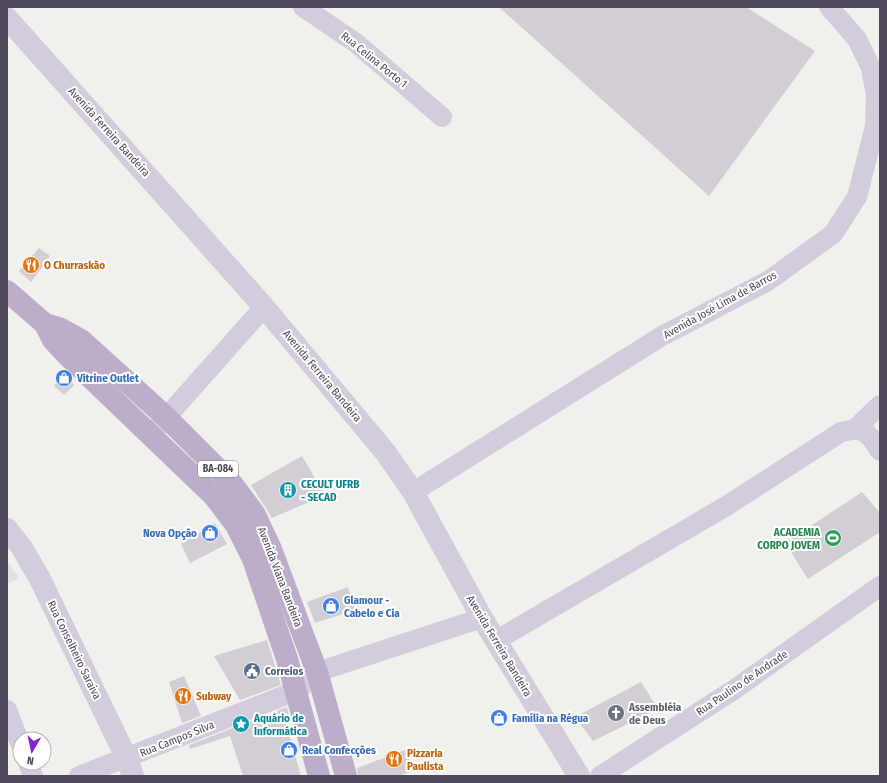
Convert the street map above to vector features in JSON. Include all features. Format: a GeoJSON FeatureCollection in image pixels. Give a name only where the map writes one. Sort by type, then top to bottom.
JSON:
{"type":"FeatureCollection","features":[{"type":"Feature","properties":{"kind":"main road","name":"Avenida Viana Bandeira"},"geometry":{"type":"LineString","coordinates":[[7,291],[45,324],[53,340],[66,354],[149,436],[214,496],[236,525],[253,559],[296,691],[319,776]]}},
{"type":"Feature","properties":{"kind":"main road","name":"Avenida Viana Bandeira"},"geometry":{"type":"LineString","coordinates":[[45,324],[59,328],[81,340],[166,418],[230,481],[254,512],[271,549],[317,672],[346,776]]}},
{"type":"Feature","properties":{"kind":"street","name":"Rua Celina Porto 1"},"geometry":{"type":"LineString","coordinates":[[303,7],[356,43],[442,117]]}},
{"type":"Feature","properties":{"kind":"street","name":"Avenida José Lima de Barros"},"geometry":{"type":"LineString","coordinates":[[413,492],[662,336],[768,281],[833,234],[858,197],[875,126],[876,95],[872,68],[857,40],[828,7]]}},
{"type":"Feature","properties":{"kind":"street","name":"Avenida Ferreira Bandeira"},"geometry":{"type":"LineString","coordinates":[[7,18],[264,307],[386,453],[413,492],[495,641],[580,776]]}},
{"type":"Feature","properties":{"kind":"street"},"geometry":{"type":"LineString","coordinates":[[149,436],[264,307]]}},
{"type":"Feature","properties":{"kind":"street"},"geometry":{"type":"LineString","coordinates":[[495,641],[728,505],[841,432],[855,428],[880,405]]}},
{"type":"Feature","properties":{"kind":"street"},"geometry":{"type":"LineString","coordinates":[[855,428],[869,434],[880,451]]}},
{"type":"Feature","properties":{"kind":"street","name":"Rua Conselheiro Saraiva"},"geometry":{"type":"LineString","coordinates":[[7,529],[22,548],[40,579],[130,767]]}},
{"type":"Feature","properties":{"kind":"street","name":"Rua Paulino de Andrade"},"geometry":{"type":"LineString","coordinates":[[600,776],[735,689],[880,586]]}},
{"type":"Feature","properties":{"kind":"street"},"geometry":{"type":"LineString","coordinates":[[296,691],[317,672],[482,618]]}},
{"type":"Feature","properties":{"kind":"street","name":"Rua Campos Silva"},"geometry":{"type":"LineString","coordinates":[[79,776],[130,767],[296,691]]}},
{"type":"Feature","properties":{"kind":"street"},"geometry":{"type":"LineString","coordinates":[[7,710],[15,731]]}},
{"type":"Feature","properties":{"kind":"shaded area"},"geometry":{"type":"Polygon","coordinates":[[[7,561],[19,578],[7,584],[7,561]]]}},
{"type":"Feature","properties":{"kind":"building"},"geometry":{"type":"Polygon","coordinates":[[[499,7],[746,7],[815,51],[709,196],[499,7]]]}},
{"type":"Feature","properties":{"kind":"building"},"geometry":{"type":"Polygon","coordinates":[[[39,248],[50,256],[31,282],[19,271],[39,248]]]}},
{"type":"Feature","properties":{"kind":"building","name":"Vitrine Outlet"},"geometry":{"type":"Polygon","coordinates":[[[64,371],[74,385],[64,395],[54,386],[64,371]]]}},
{"type":"Feature","properties":{"kind":"building","name":"CECULT UFRB - SECAD"},"geometry":{"type":"Polygon","coordinates":[[[302,456],[325,495],[272,518],[251,485],[302,456]]]}},
{"type":"Feature","properties":{"kind":"building","name":"ACADEMIA CORPO JOVEM"},"geometry":{"type":"Polygon","coordinates":[[[862,492],[880,513],[880,532],[808,579],[785,543],[862,492]]]}},
{"type":"Feature","properties":{"kind":"building","name":"Nova Opção"},"geometry":{"type":"Polygon","coordinates":[[[215,523],[227,544],[190,563],[181,544],[215,523]]]}},
{"type":"Feature","properties":{"kind":"building","name":"Glamour - Cabelo e Cia"},"geometry":{"type":"Polygon","coordinates":[[[348,587],[355,610],[315,623],[307,602],[348,587]]]}},
{"type":"Feature","properties":{"kind":"building","name":"Correios"},"geometry":{"type":"Polygon","coordinates":[[[267,640],[281,685],[240,700],[214,656],[267,640]]]}},
{"type":"Feature","properties":{"kind":"building","name":"Subway"},"geometry":{"type":"Polygon","coordinates":[[[184,676],[201,716],[182,723],[169,682],[184,676]]]}},
{"type":"Feature","properties":{"kind":"building","name":"Assembléia de Deus"},"geometry":{"type":"Polygon","coordinates":[[[641,682],[658,709],[593,741],[575,717],[641,682]]]}},
{"type":"Feature","properties":{"kind":"building"},"geometry":{"type":"Polygon","coordinates":[[[287,707],[290,719],[285,720],[301,776],[243,776],[230,736],[190,749],[189,745],[287,707]]]}},
{"type":"Feature","properties":{"kind":"building","name":"Pizzaria Paulista"},"geometry":{"type":"Polygon","coordinates":[[[405,750],[413,771],[398,776],[358,776],[357,768],[405,750]]]}},
{"type":"Feature","properties":{"kind":"place","name":"O Churraskão"},"geometry":{"type":"Point","coordinates":[31,265]}},
{"type":"Feature","properties":{"kind":"place","name":"Vitrine Outlet"},"geometry":{"type":"Point","coordinates":[64,378]}},
{"type":"Feature","properties":{"kind":"place","name":"CECULT UFRB - SECAD"},"geometry":{"type":"Point","coordinates":[288,490]}},
{"type":"Feature","properties":{"kind":"place","name":"Nova Opção"},"geometry":{"type":"Point","coordinates":[210,533]}},
{"type":"Feature","properties":{"kind":"place","name":"ACADEMIA CORPO JOVEM"},"geometry":{"type":"Point","coordinates":[833,538]}},
{"type":"Feature","properties":{"kind":"place","name":"Glamour - Cabelo e Cia"},"geometry":{"type":"Point","coordinates":[331,606]}},
{"type":"Feature","properties":{"kind":"place","name":"Correios"},"geometry":{"type":"Point","coordinates":[252,671]}},
{"type":"Feature","properties":{"kind":"place","name":"Subway"},"geometry":{"type":"Point","coordinates":[183,696]}},
{"type":"Feature","properties":{"kind":"place","name":"Assembléia de Deus"},"geometry":{"type":"Point","coordinates":[616,713]}},
{"type":"Feature","properties":{"kind":"place","name":"Família na Régua"},"geometry":{"type":"Point","coordinates":[499,718]}},
{"type":"Feature","properties":{"kind":"place","name":"Aquário de Informática"},"geometry":{"type":"Point","coordinates":[241,724]}},
{"type":"Feature","properties":{"kind":"place","name":"Real Confecções"},"geometry":{"type":"Point","coordinates":[289,750]}},
{"type":"Feature","properties":{"kind":"place","name":"Pizzaria Paulista"},"geometry":{"type":"Point","coordinates":[394,759]}}]}
